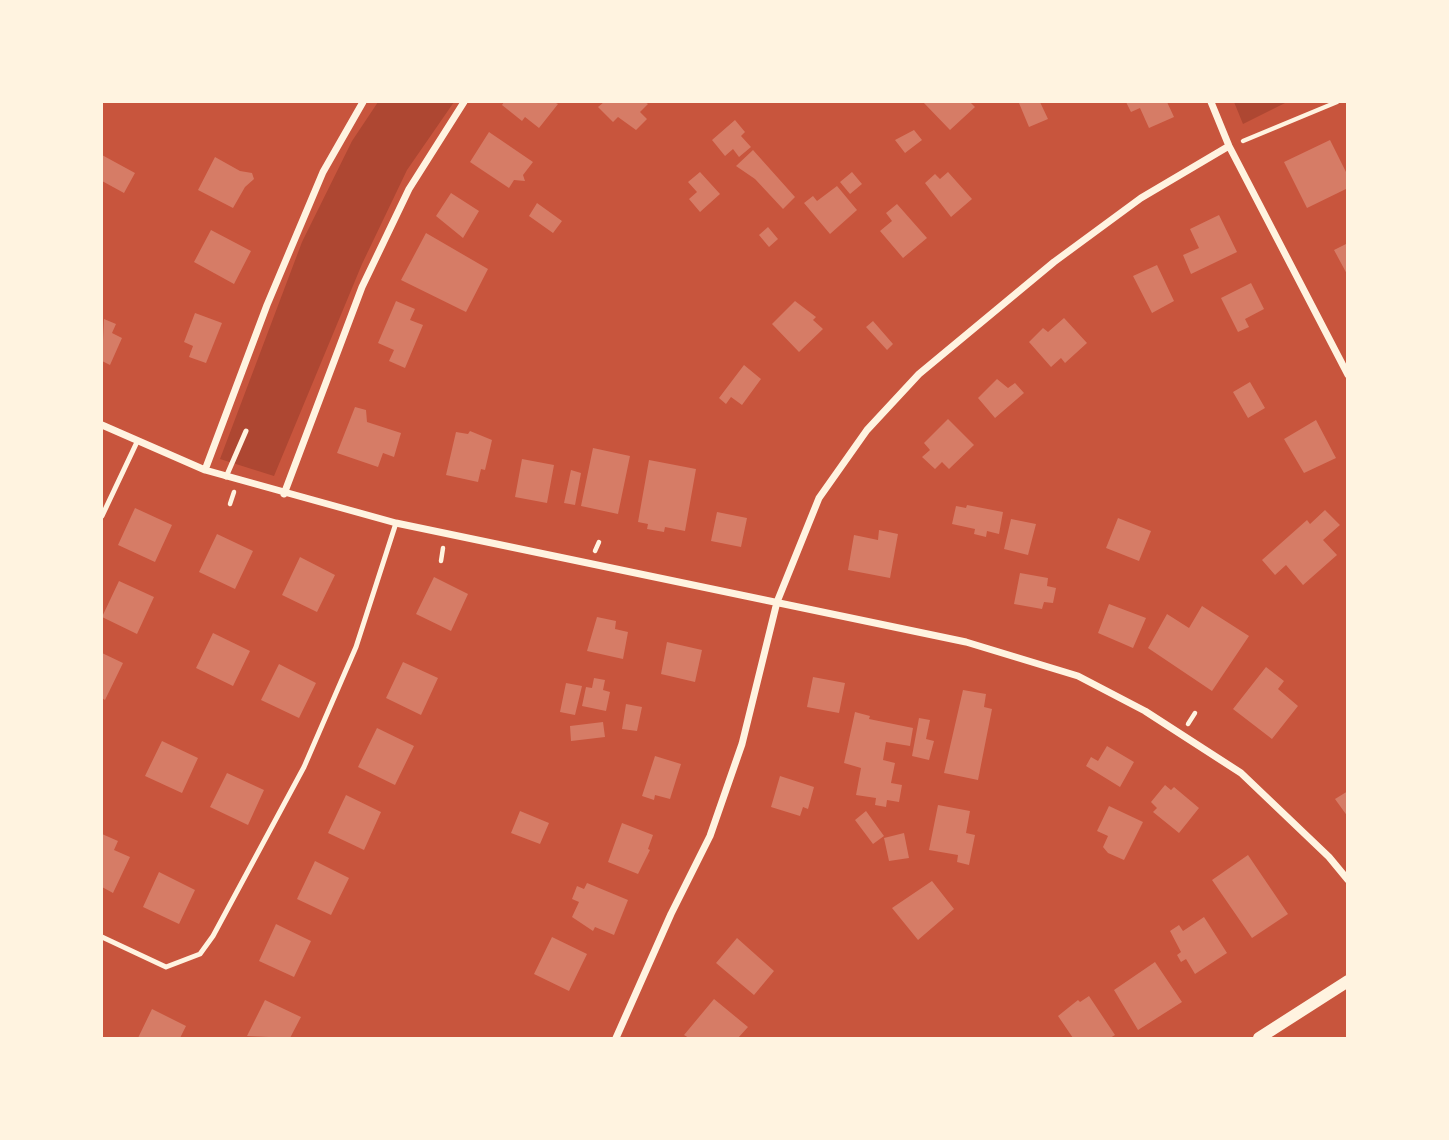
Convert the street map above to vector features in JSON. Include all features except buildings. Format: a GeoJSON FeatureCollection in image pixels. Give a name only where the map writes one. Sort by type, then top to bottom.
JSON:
{"type":"FeatureCollection","features":[{"type":"Feature","properties":{"kind":"street"},"geometry":{"type":"LineString","coordinates":[[205,470],[267,306],[323,172],[363,102]]}},
{"type":"Feature","properties":{"kind":"street"},"geometry":{"type":"LineString","coordinates":[[284,494],[362,288],[408,190],[464,102]]}},
{"type":"Feature","properties":{"kind":"street"},"geometry":{"type":"LineString","coordinates":[[1211,102],[1230,146],[1348,375]]}},
{"type":"Feature","properties":{"kind":"street"},"geometry":{"type":"LineString","coordinates":[[616,1038],[671,914],[710,836],[742,744],[777,602],[819,498],[869,426],[919,374],[1054,262],[1142,198],[1230,146]]}},
{"type":"Feature","properties":{"kind":"street"},"geometry":{"type":"LineString","coordinates":[[102,425],[137,442],[226,477],[396,523],[982,646],[1078,676],[1145,711],[1241,773],[1329,857],[1348,880]]}},
{"type":"Feature","properties":{"kind":"street"},"geometry":{"type":"LineString","coordinates":[[1259,1038],[1348,981]]}},
{"type":"Feature","properties":{"kind":"lane"},"geometry":{"type":"LineString","coordinates":[[226,477],[238,443],[246,431]]}},
{"type":"Feature","properties":{"kind":"lane"},"geometry":{"type":"LineString","coordinates":[[102,516],[137,442]]}},
{"type":"Feature","properties":{"kind":"lane"},"geometry":{"type":"LineString","coordinates":[[102,937],[166,967],[200,954],[213,936],[304,767],[356,647],[396,523]]}},
{"type":"Feature","properties":{"kind":"path"},"geometry":{"type":"LineString","coordinates":[[1230,146],[1337,102]]}},
{"type":"Feature","properties":{"kind":"shaded area"},"geometry":{"type":"Polygon","coordinates":[[[378,102],[454,102],[407,170],[362,264],[274,476],[220,459],[302,242],[352,141],[378,102]]]}},
{"type":"Feature","properties":{"kind":"shaded area"},"geometry":{"type":"Polygon","coordinates":[[[1234,102],[1287,102],[1243,124],[1234,102]]]}}]}
